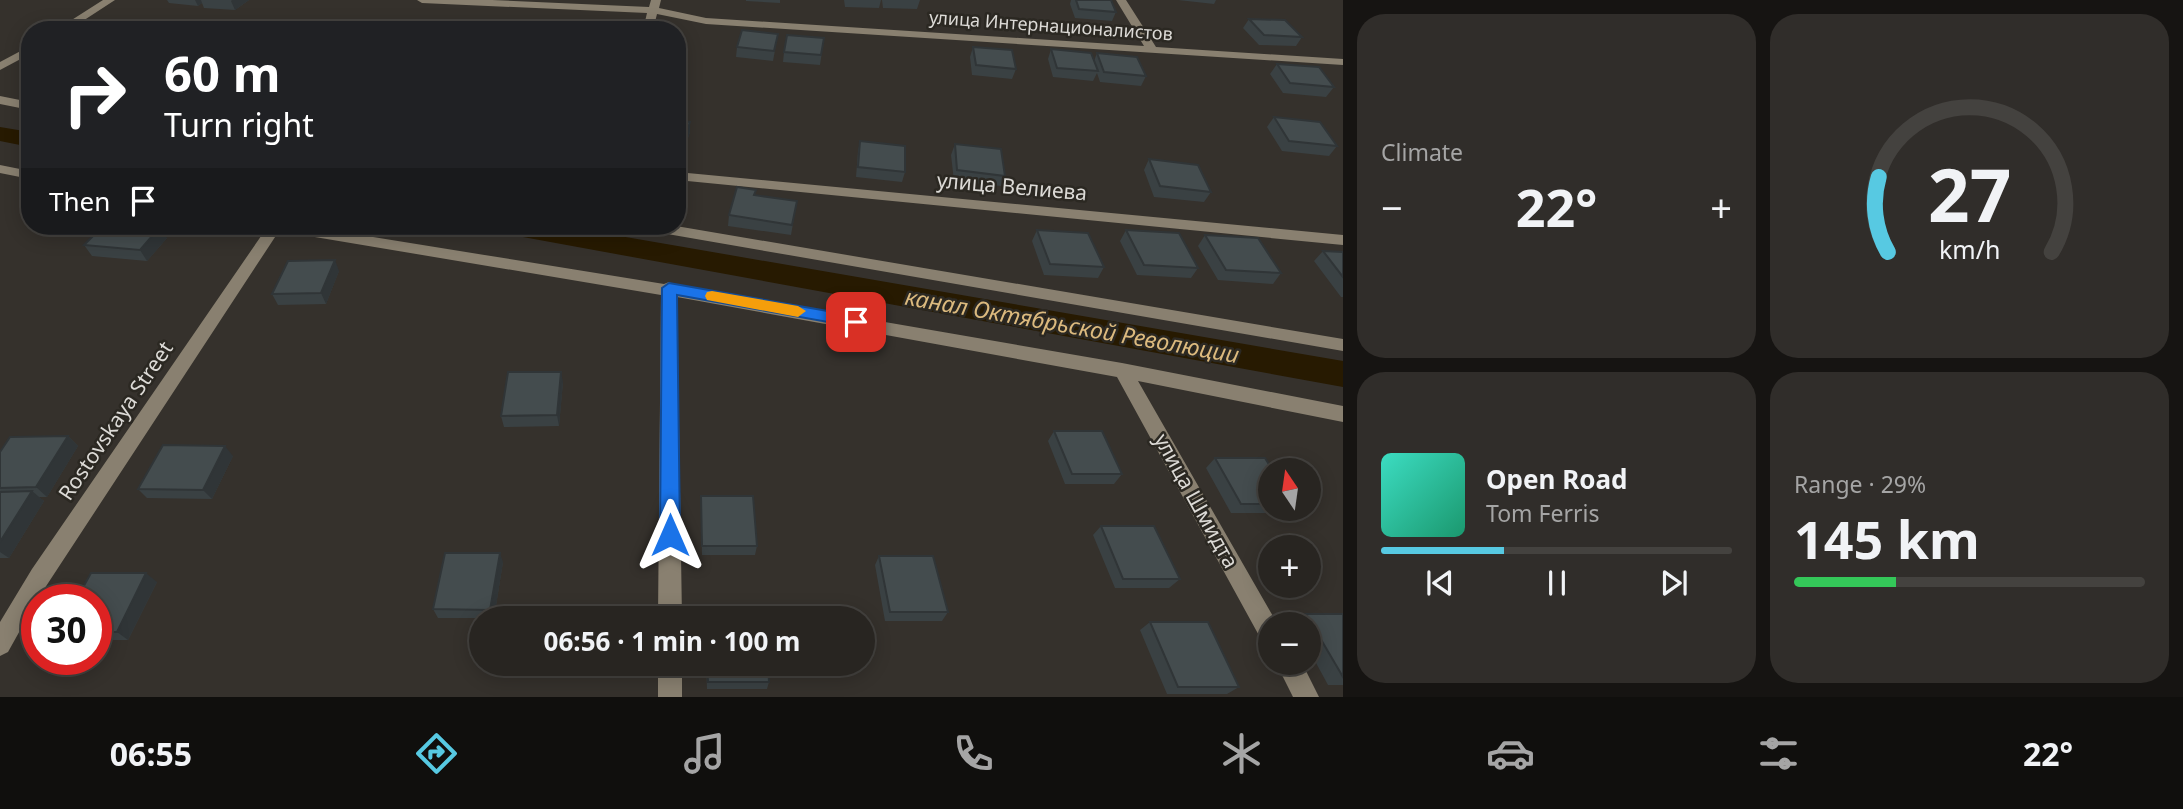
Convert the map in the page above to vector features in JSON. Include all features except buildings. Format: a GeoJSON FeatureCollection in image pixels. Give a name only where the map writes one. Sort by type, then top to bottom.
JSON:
{"type":"FeatureCollection","features":[{"type":"Feature","properties":{"kind":"street"},"geometry":{"type":"LineString","coordinates":[[76,21],[110,0]]}},
{"type":"Feature","properties":{"kind":"street","name":"улица Интернационалистов"},"geometry":{"type":"LineString","coordinates":[[422,0],[654,5],[706,22],[1343,62]]}},
{"type":"Feature","properties":{"kind":"street"},"geometry":{"type":"LineString","coordinates":[[1122,0],[1152,50]]}},
{"type":"Feature","properties":{"kind":"street"},"geometry":{"type":"LineString","coordinates":[[0,67],[21,54]]}},
{"type":"Feature","properties":{"kind":"street"},"geometry":{"type":"LineString","coordinates":[[0,100],[21,104]]}},
{"type":"Feature","properties":{"kind":"street"},"geometry":{"type":"LineString","coordinates":[[0,169],[21,173]]}},
{"type":"Feature","properties":{"kind":"street","name":"улица Велиева"},"geometry":{"type":"LineString","coordinates":[[686,177],[1343,240]]}},
{"type":"Feature","properties":{"kind":"street"},"geometry":{"type":"LineString","coordinates":[[686,232],[1343,345]]}},
{"type":"Feature","properties":{"kind":"street","name":"Rostovskaya Street"},"geometry":{"type":"LineString","coordinates":[[0,645],[47,564],[270,235]]}},
{"type":"Feature","properties":{"kind":"street"},"geometry":{"type":"LineString","coordinates":[[333,235],[669,288],[1122,370],[1343,414]]}},
{"type":"Feature","properties":{"kind":"street"},"geometry":{"type":"LineString","coordinates":[[669,288],[670,606]]}},
{"type":"Feature","properties":{"kind":"street","name":"улица Шмидта"},"geometry":{"type":"LineString","coordinates":[[1122,370],[1258,612]]}},
{"type":"Feature","properties":{"kind":"street"},"geometry":{"type":"LineString","coordinates":[[1295,675],[1307,697]]}},
{"type":"Feature","properties":{"kind":"street"},"geometry":{"type":"LineString","coordinates":[[670,676],[670,697]]}},
{"type":"Feature","properties":{"kind":"waterway","name":"канал Октябрьской Революции"},"geometry":{"type":"LineString","coordinates":[[0,134],[21,138]]}},
{"type":"Feature","properties":{"kind":"waterway","name":"канал Октябрьской Революции"},"geometry":{"type":"LineString","coordinates":[[563,235],[1343,374]]}},
{"type":"Feature","properties":{"kind":"slow traffic"},"geometry":{"type":"LineString","coordinates":[[712,296],[798,311]]}},
{"type":"Feature","properties":{"kind":"route"},"geometry":{"type":"LineString","coordinates":[[670,535],[669,288],[856,322]]}}]}
